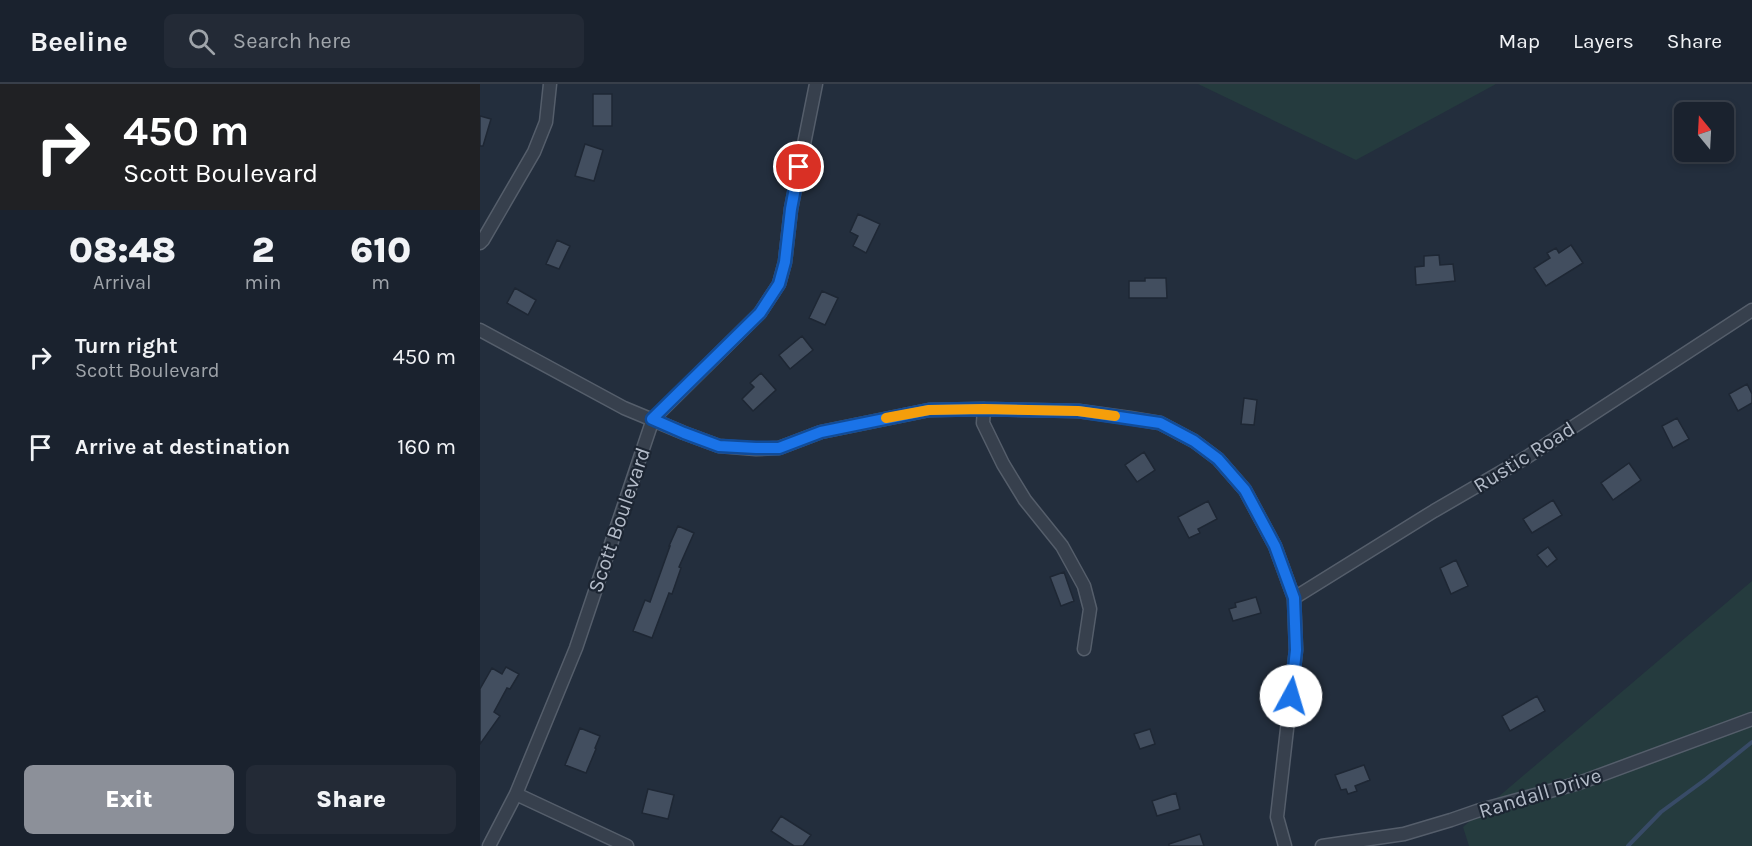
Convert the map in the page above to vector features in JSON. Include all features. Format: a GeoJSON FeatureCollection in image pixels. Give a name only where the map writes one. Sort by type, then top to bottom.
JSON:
{"type":"FeatureCollection","features":[{"type":"Feature","properties":{"kind":"street"},"geometry":{"type":"LineString","coordinates":[[480,243],[534,152],[546,122],[550,84]]}},
{"type":"Feature","properties":{"kind":"street","name":"Scott Boulevard"},"geometry":{"type":"LineString","coordinates":[[489,846],[516,794],[576,648],[652,419],[760,313],[779,284],[785,262],[791,209],[816,84]]}},
{"type":"Feature","properties":{"kind":"street","name":"Rustic Road"},"geometry":{"type":"LineString","coordinates":[[1294,598],[1434,511],[1527,457],[1752,310]]}},
{"type":"Feature","properties":{"kind":"street"},"geometry":{"type":"LineString","coordinates":[[480,330],[624,408],[719,446],[779,448],[821,432],[929,410],[984,409],[1078,411],[1130,418],[1160,423],[1194,441],[1218,459],[1245,490],[1275,546],[1294,598],[1296,650],[1277,817],[1285,846]]}},
{"type":"Feature","properties":{"kind":"street"},"geometry":{"type":"LineString","coordinates":[[984,409],[983,423],[1003,464],[1025,500],[1062,546],[1084,586],[1090,609],[1084,649]]}},
{"type":"Feature","properties":{"kind":"street","name":"Randall Drive"},"geometry":{"type":"LineString","coordinates":[[1322,846],[1404,834],[1580,783],[1752,719]]}},
{"type":"Feature","properties":{"kind":"street"},"geometry":{"type":"LineString","coordinates":[[516,794],[627,846]]}},
{"type":"Feature","properties":{"kind":"green space"},"geometry":{"type":"Polygon","coordinates":[[[1198,84],[1496,84],[1356,160],[1198,84]]]}},
{"type":"Feature","properties":{"kind":"green space"},"geometry":{"type":"Polygon","coordinates":[[[1752,581],[1752,846],[1469,846],[1463,827],[1752,581]]]}},
{"type":"Feature","properties":{"kind":"building"},"geometry":{"type":"Polygon","coordinates":[[[593,94],[612,94],[612,126],[593,126],[593,94]]]}},
{"type":"Feature","properties":{"kind":"building"},"geometry":{"type":"Polygon","coordinates":[[[480,116],[491,119],[483,146],[480,146],[480,116]]]}},
{"type":"Feature","properties":{"kind":"building"},"geometry":{"type":"Polygon","coordinates":[[[585,144],[603,150],[594,181],[575,176],[585,144]]]}},
{"type":"Feature","properties":{"kind":"building"},"geometry":{"type":"Polygon","coordinates":[[[858,214],[880,224],[866,253],[853,246],[858,236],[850,232],[858,214]]]}},
{"type":"Feature","properties":{"kind":"building"},"geometry":{"type":"Polygon","coordinates":[[[557,240],[570,246],[559,269],[546,264],[557,240]]]}},
{"type":"Feature","properties":{"kind":"building"},"geometry":{"type":"Polygon","coordinates":[[[1571,245],[1583,263],[1546,286],[1534,268],[1550,258],[1547,253],[1556,248],[1559,253],[1571,245]]]}},
{"type":"Feature","properties":{"kind":"building"},"geometry":{"type":"Polygon","coordinates":[[[1439,255],[1440,265],[1453,264],[1455,281],[1416,285],[1415,267],[1424,266],[1424,256],[1439,255]]]}},
{"type":"Feature","properties":{"kind":"building"},"geometry":{"type":"Polygon","coordinates":[[[1145,278],[1166,278],[1167,298],[1129,298],[1129,281],[1145,281],[1145,278]]]}},
{"type":"Feature","properties":{"kind":"building"},"geometry":{"type":"Polygon","coordinates":[[[515,288],[536,300],[528,315],[507,303],[515,288]]]}},
{"type":"Feature","properties":{"kind":"building"},"geometry":{"type":"Polygon","coordinates":[[[822,291],[838,298],[825,325],[809,318],[822,291]]]}},
{"type":"Feature","properties":{"kind":"building"},"geometry":{"type":"Polygon","coordinates":[[[802,336],[813,350],[790,369],[779,355],[802,336]]]}},
{"type":"Feature","properties":{"kind":"building"},"geometry":{"type":"Polygon","coordinates":[[[761,373],[776,390],[753,411],[742,399],[754,387],[750,383],[761,373]]]}},
{"type":"Feature","properties":{"kind":"building"},"geometry":{"type":"Polygon","coordinates":[[[1747,384],[1752,394],[1752,403],[1738,411],[1729,394],[1747,384]]]}},
{"type":"Feature","properties":{"kind":"building"},"geometry":{"type":"Polygon","coordinates":[[[1244,398],[1257,400],[1254,425],[1241,424],[1244,398]]]}},
{"type":"Feature","properties":{"kind":"building"},"geometry":{"type":"Polygon","coordinates":[[[1677,418],[1689,439],[1673,448],[1662,426],[1677,418]]]}},
{"type":"Feature","properties":{"kind":"building"},"geometry":{"type":"Polygon","coordinates":[[[1144,452],[1155,470],[1137,482],[1125,465],[1144,452]]]}},
{"type":"Feature","properties":{"kind":"building"},"geometry":{"type":"Polygon","coordinates":[[[1629,463],[1641,480],[1613,500],[1601,483],[1629,463]]]}},
{"type":"Feature","properties":{"kind":"building"},"geometry":{"type":"Polygon","coordinates":[[[1553,500],[1562,515],[1532,533],[1523,519],[1553,500]]]}},
{"type":"Feature","properties":{"kind":"building"},"geometry":{"type":"Polygon","coordinates":[[[1208,501],[1217,519],[1198,529],[1200,533],[1189,538],[1178,517],[1208,501]]]}},
{"type":"Feature","properties":{"kind":"building"},"geometry":{"type":"Polygon","coordinates":[[[678,526],[694,533],[679,567],[681,568],[672,594],[669,593],[652,638],[633,631],[645,600],[650,602],[678,526]]]}},
{"type":"Feature","properties":{"kind":"building"},"geometry":{"type":"Polygon","coordinates":[[[1548,547],[1557,559],[1547,567],[1537,555],[1548,547]]]}},
{"type":"Feature","properties":{"kind":"building"},"geometry":{"type":"Polygon","coordinates":[[[1456,560],[1468,586],[1451,594],[1440,568],[1456,560]]]}},
{"type":"Feature","properties":{"kind":"building"},"geometry":{"type":"Polygon","coordinates":[[[1064,572],[1074,601],[1061,606],[1050,577],[1064,572]]]}},
{"type":"Feature","properties":{"kind":"building"},"geometry":{"type":"Polygon","coordinates":[[[1256,597],[1261,613],[1233,621],[1229,609],[1236,607],[1235,603],[1256,597]]]}},
{"type":"Feature","properties":{"kind":"building"},"geometry":{"type":"Polygon","coordinates":[[[506,667],[519,674],[510,689],[507,688],[494,712],[500,716],[480,744],[480,689],[492,668],[502,674],[506,667]]]}},
{"type":"Feature","properties":{"kind":"building"},"geometry":{"type":"Polygon","coordinates":[[[1537,696],[1545,711],[1510,731],[1502,716],[1537,696]]]}},
{"type":"Feature","properties":{"kind":"building"},"geometry":{"type":"Polygon","coordinates":[[[580,728],[600,736],[586,773],[565,765],[580,728]]]}},
{"type":"Feature","properties":{"kind":"building"},"geometry":{"type":"Polygon","coordinates":[[[1150,729],[1155,744],[1140,749],[1134,734],[1150,729]]]}},
{"type":"Feature","properties":{"kind":"building"},"geometry":{"type":"Polygon","coordinates":[[[1364,765],[1370,780],[1355,786],[1357,791],[1348,794],[1346,789],[1341,790],[1335,775],[1364,765]]]}},
{"type":"Feature","properties":{"kind":"building"},"geometry":{"type":"Polygon","coordinates":[[[648,789],[674,795],[668,819],[642,813],[648,789]]]}},
{"type":"Feature","properties":{"kind":"building"},"geometry":{"type":"Polygon","coordinates":[[[1176,793],[1180,809],[1157,816],[1152,801],[1176,793]]]}},
{"type":"Feature","properties":{"kind":"building"},"geometry":{"type":"Polygon","coordinates":[[[781,816],[811,835],[803,846],[794,846],[771,831],[781,816]]]}},
{"type":"Feature","properties":{"kind":"building"},"geometry":{"type":"Polygon","coordinates":[[[1200,834],[1204,846],[1169,846],[1169,844],[1200,834]]]}},
{"type":"Feature","properties":{"kind":"waterway"},"geometry":{"type":"LineString","coordinates":[[1628,846],[1661,812],[1752,742]]}},
{"type":"Feature","properties":{"kind":"slow traffic"},"geometry":{"type":"LineString","coordinates":[[886,418],[929,410],[984,409],[1078,411],[1115,416]]}},
{"type":"Feature","properties":{"kind":"route"},"geometry":{"type":"LineString","coordinates":[[799,167],[785,262],[779,284],[760,313],[652,419],[719,446],[756,448],[779,448],[821,432],[929,410],[1078,411],[1160,423],[1194,441],[1218,459],[1245,490],[1275,546],[1294,598],[1296,650],[1291,696]]}}]}
